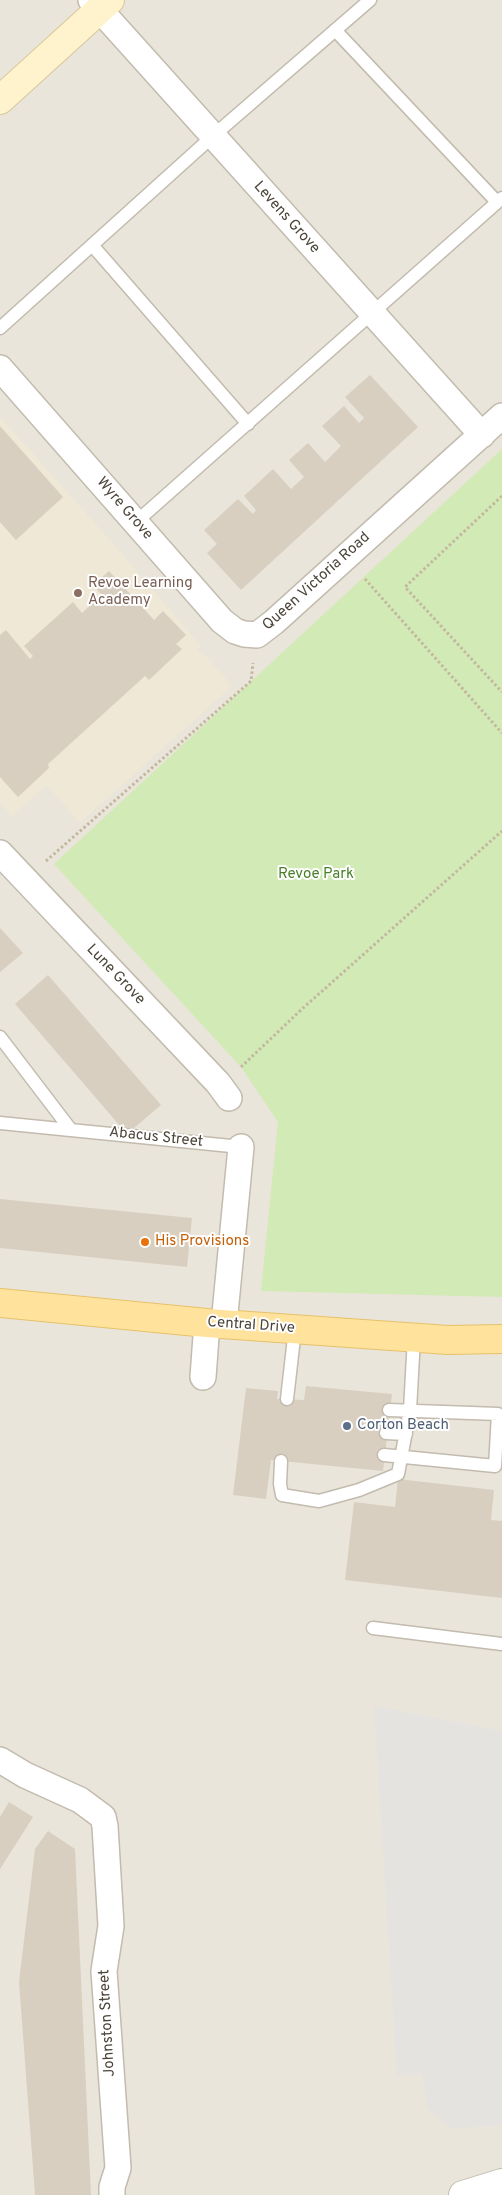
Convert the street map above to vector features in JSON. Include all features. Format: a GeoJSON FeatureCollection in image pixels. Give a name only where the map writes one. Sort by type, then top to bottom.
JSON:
{"type":"FeatureCollection","features":[{"type":"Feature","properties":{"kind":"main road"},"geometry":{"type":"LineString","coordinates":[[0,100],[100,3]]}},
{"type":"Feature","properties":{"kind":"main road","name":"Central Drive"},"geometry":{"type":"LineString","coordinates":[[0,1303],[215,1324],[448,1340],[502,1339]]}},
{"type":"Feature","properties":{"kind":"street","name":"Levens Grove"},"geometry":{"type":"LineString","coordinates":[[100,3],[213,136],[482,435]]}},
{"type":"Feature","properties":{"kind":"street","name":"Wyre Grove"},"geometry":{"type":"LineString","coordinates":[[0,368],[222,621],[235,631],[257,635]]}},
{"type":"Feature","properties":{"kind":"street","name":"Queen Victoria Road"},"geometry":{"type":"LineString","coordinates":[[257,635],[502,416]]}},
{"type":"Feature","properties":{"kind":"street","name":"Lune Grove"},"geometry":{"type":"LineString","coordinates":[[2,860],[25,880],[224,1090]]}},
{"type":"Feature","properties":{"kind":"street"},"geometry":{"type":"LineString","coordinates":[[202,1377],[215,1324],[241,1147]]}},
{"type":"Feature","properties":{"kind":"street","name":"Johnston Street"},"geometry":{"type":"LineString","coordinates":[[0,1760],[42,1783],[80,1800],[103,1817],[111,1926],[104,1971],[118,2168],[112,2187],[112,2195]]}},
{"type":"Feature","properties":{"kind":"street"},"geometry":{"type":"LineString","coordinates":[[463,2195],[502,2183]]}},
{"type":"Feature","properties":{"kind":"lane"},"geometry":{"type":"LineString","coordinates":[[0,328],[213,136],[370,0]]}},
{"type":"Feature","properties":{"kind":"lane"},"geometry":{"type":"LineString","coordinates":[[136,522],[500,200],[335,30]]}},
{"type":"Feature","properties":{"kind":"lane"},"geometry":{"type":"LineString","coordinates":[[92,245],[248,424]]}},
{"type":"Feature","properties":{"kind":"lane"},"geometry":{"type":"LineString","coordinates":[[0,1036],[71,1130]]}},
{"type":"Feature","properties":{"kind":"lane","name":"Abacus Street"},"geometry":{"type":"LineString","coordinates":[[0,1123],[241,1147]]}},
{"type":"Feature","properties":{"kind":"lane"},"geometry":{"type":"LineString","coordinates":[[287,1399],[295,1329]]}},
{"type":"Feature","properties":{"kind":"lane"},"geometry":{"type":"LineString","coordinates":[[281,1461],[280,1484],[282,1495],[319,1501],[359,1490],[398,1474],[410,1410],[414,1338]]}},
{"type":"Feature","properties":{"kind":"lane"},"geometry":{"type":"LineString","coordinates":[[384,1455],[495,1466],[498,1414],[390,1410]]}},
{"type":"Feature","properties":{"kind":"lane"},"geometry":{"type":"LineString","coordinates":[[386,1433],[406,1434]]}},
{"type":"Feature","properties":{"kind":"lane"},"geometry":{"type":"LineString","coordinates":[[373,1628],[502,1644]]}},
{"type":"Feature","properties":{"kind":"path"},"geometry":{"type":"LineString","coordinates":[[502,496],[406,587],[502,692]]}},
{"type":"Feature","properties":{"kind":"path"},"geometry":{"type":"LineString","coordinates":[[345,557],[502,733]]}},
{"type":"Feature","properties":{"kind":"path","name":"Queen Victoria Road"},"geometry":{"type":"LineString","coordinates":[[25,880],[251,681],[257,635]]}},
{"type":"Feature","properties":{"kind":"path"},"geometry":{"type":"LineString","coordinates":[[224,1090],[241,1067],[302,1009],[502,831]]}},
{"type":"Feature","properties":{"kind":"shaded area"},"geometry":{"type":"Polygon","coordinates":[[[0,0],[502,0],[502,2195],[0,2195],[0,0]]]}},
{"type":"Feature","properties":{"kind":"shaded area","name":"Revoe Learning Academy"},"geometry":{"type":"Polygon","coordinates":[[[0,417],[111,541],[201,646],[197,651],[206,656],[232,686],[80,823],[47,785],[12,816],[0,803],[0,417]]]}},
{"type":"Feature","properties":{"kind":"shaded area"},"geometry":{"type":"Polygon","coordinates":[[[374,1706],[502,1731],[502,2125],[451,2129],[427,2108],[422,2074],[397,2076],[374,1706]]]}},
{"type":"Feature","properties":{"kind":"green space","name":"Revoe Park"},"geometry":{"type":"Polygon","coordinates":[[[502,449],[502,1297],[261,1291],[278,1122],[241,1067],[54,864],[502,449]]]}},
{"type":"Feature","properties":{"kind":"building"},"geometry":{"type":"Polygon","coordinates":[[[370,375],[418,427],[241,590],[207,553],[217,544],[204,530],[238,499],[253,514],[256,510],[244,496],[273,469],[291,489],[304,477],[289,460],[308,443],[325,462],[341,446],[322,426],[344,406],[359,423],[364,418],[345,397],[370,375]]]}},
{"type":"Feature","properties":{"kind":"building"},"geometry":{"type":"Polygon","coordinates":[[[0,426],[63,497],[16,540],[0,522],[0,426]]]}},
{"type":"Feature","properties":{"kind":"building"},"geometry":{"type":"Polygon","coordinates":[[[109,571],[154,620],[163,611],[186,635],[176,644],[182,649],[149,680],[145,676],[48,764],[49,768],[18,797],[0,777],[0,635],[6,630],[30,659],[33,656],[24,646],[73,602],[82,613],[102,595],[93,585],[109,571]]]}},
{"type":"Feature","properties":{"kind":"building"},"geometry":{"type":"Polygon","coordinates":[[[0,928],[23,953],[0,972],[0,928]]]}},
{"type":"Feature","properties":{"kind":"building"},"geometry":{"type":"Polygon","coordinates":[[[48,975],[161,1105],[127,1134],[15,1004],[48,975]]]}},
{"type":"Feature","properties":{"kind":"building"},"geometry":{"type":"Polygon","coordinates":[[[0,1199],[192,1218],[187,1267],[0,1248],[0,1199]]]}},
{"type":"Feature","properties":{"kind":"building"},"geometry":{"type":"Polygon","coordinates":[[[306,1386],[392,1394],[383,1471],[271,1460],[266,1499],[233,1495],[246,1388],[278,1391],[277,1399],[304,1400],[306,1386]]]}},
{"type":"Feature","properties":{"kind":"building"},"geometry":{"type":"Polygon","coordinates":[[[398,1479],[494,1490],[491,1520],[502,1521],[502,1598],[345,1580],[354,1502],[395,1507],[398,1479]]]}},
{"type":"Feature","properties":{"kind":"building"},"geometry":{"type":"Polygon","coordinates":[[[9,1802],[33,1817],[0,1869],[0,1817],[9,1802]]]}},
{"type":"Feature","properties":{"kind":"building"},"geometry":{"type":"Polygon","coordinates":[[[48,1831],[75,1849],[91,2195],[35,2195],[19,1982],[35,1849],[48,1831]]]}},
{"type":"Feature","properties":{"kind":"place","name":"Revoe Learning Academy"},"geometry":{"type":"Point","coordinates":[78,593]}},
{"type":"Feature","properties":{"kind":"place","name":"His Provisions"},"geometry":{"type":"Point","coordinates":[145,1242]}},
{"type":"Feature","properties":{"kind":"place","name":"Corton Beach"},"geometry":{"type":"Point","coordinates":[347,1426]}}]}
